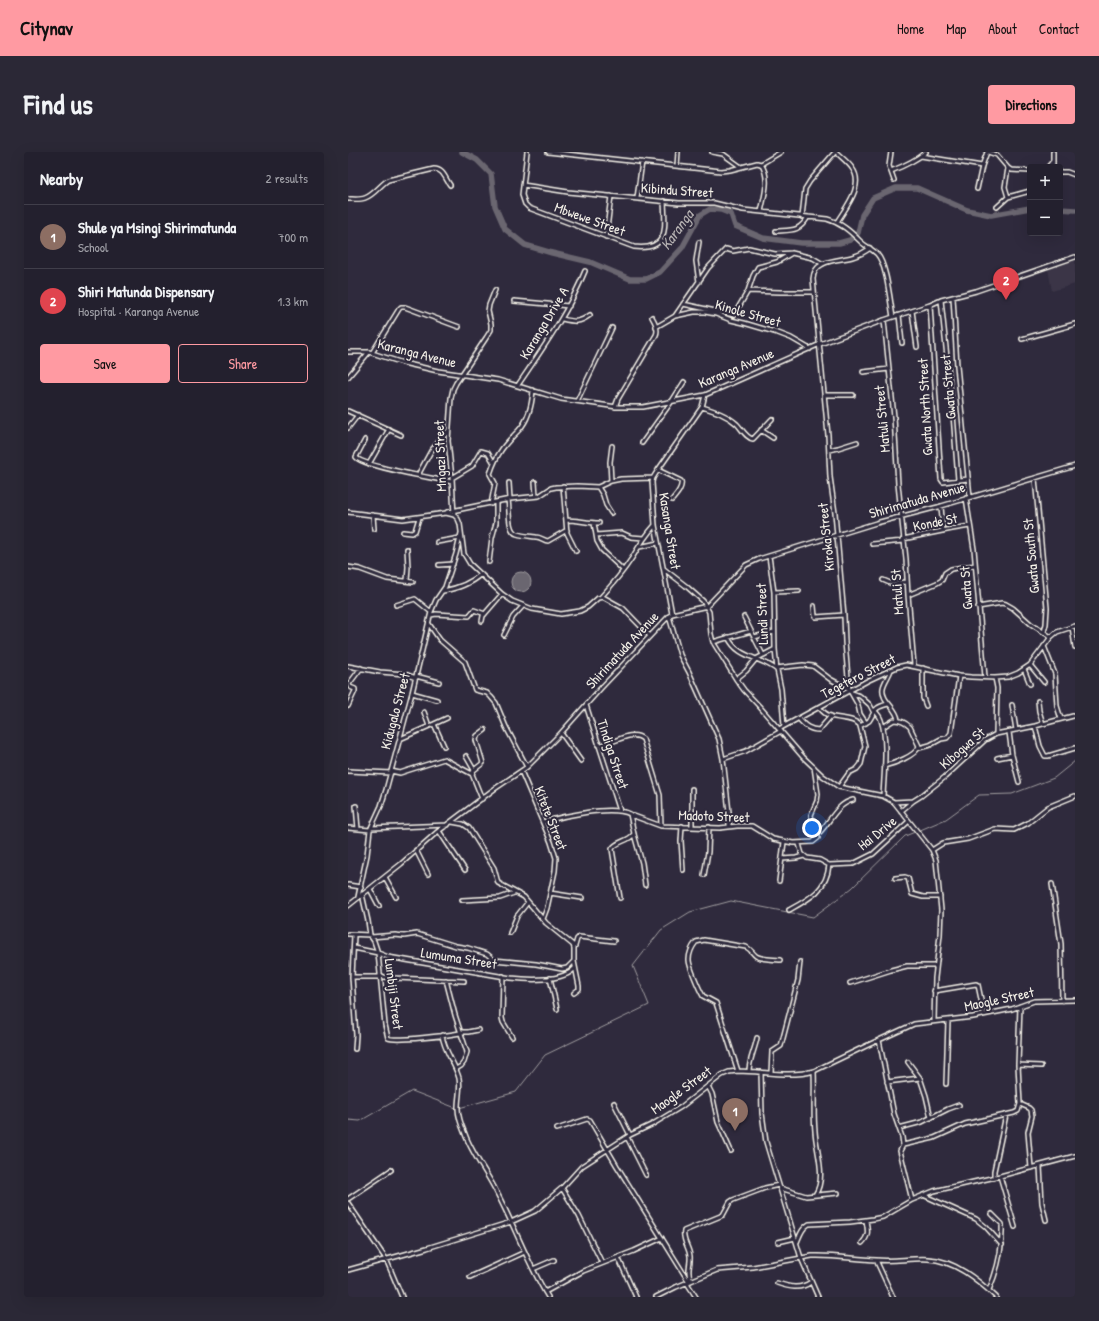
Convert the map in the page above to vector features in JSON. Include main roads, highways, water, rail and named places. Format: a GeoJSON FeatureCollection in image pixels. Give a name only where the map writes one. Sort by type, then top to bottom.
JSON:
{"type":"FeatureCollection","features":[{"type":"Feature","properties":{"kind":"waterway","name":"Karanga"},"geometry":{"type":"LineString","coordinates":[[462,152],[477,160],[491,174],[495,206],[505,229],[525,245],[590,262],[630,279],[646,279],[660,272],[682,248],[700,215],[710,209],[721,210],[731,214],[735,226],[763,238],[801,243],[839,243],[850,240],[858,233],[862,215],[873,198],[896,188],[917,188],[967,210],[991,215],[1027,209]]}},
{"type":"Feature","properties":{"kind":"waterway","name":"Karanga"},"geometry":{"type":"LineString","coordinates":[[1063,209],[1075,210]]}},
{"type":"Feature","properties":{"kind":"waterway"},"geometry":{"type":"LineString","coordinates":[[918,831],[946,819],[979,795],[1012,794],[1054,778],[1075,761]]}},
{"type":"Feature","properties":{"kind":"waterway"},"geometry":{"type":"LineString","coordinates":[[459,1108],[516,1092],[545,1055],[649,1005],[633,966],[661,930],[690,912],[731,901],[813,917],[852,888],[905,836],[915,832]]}},
{"type":"Feature","properties":{"kind":"waterway"},"geometry":{"type":"LineString","coordinates":[[348,1120],[360,1121],[412,1091],[456,1108]]}},
{"type":"Feature","properties":{"kind":"place","name":"Shiri Matunda Dispensary"},"geometry":{"type":"Point","coordinates":[1006,300]}},
{"type":"Feature","properties":{"kind":"place","name":"Shule ya Msingi Shirimatunda"},"geometry":{"type":"Point","coordinates":[735,1131]}}]}
